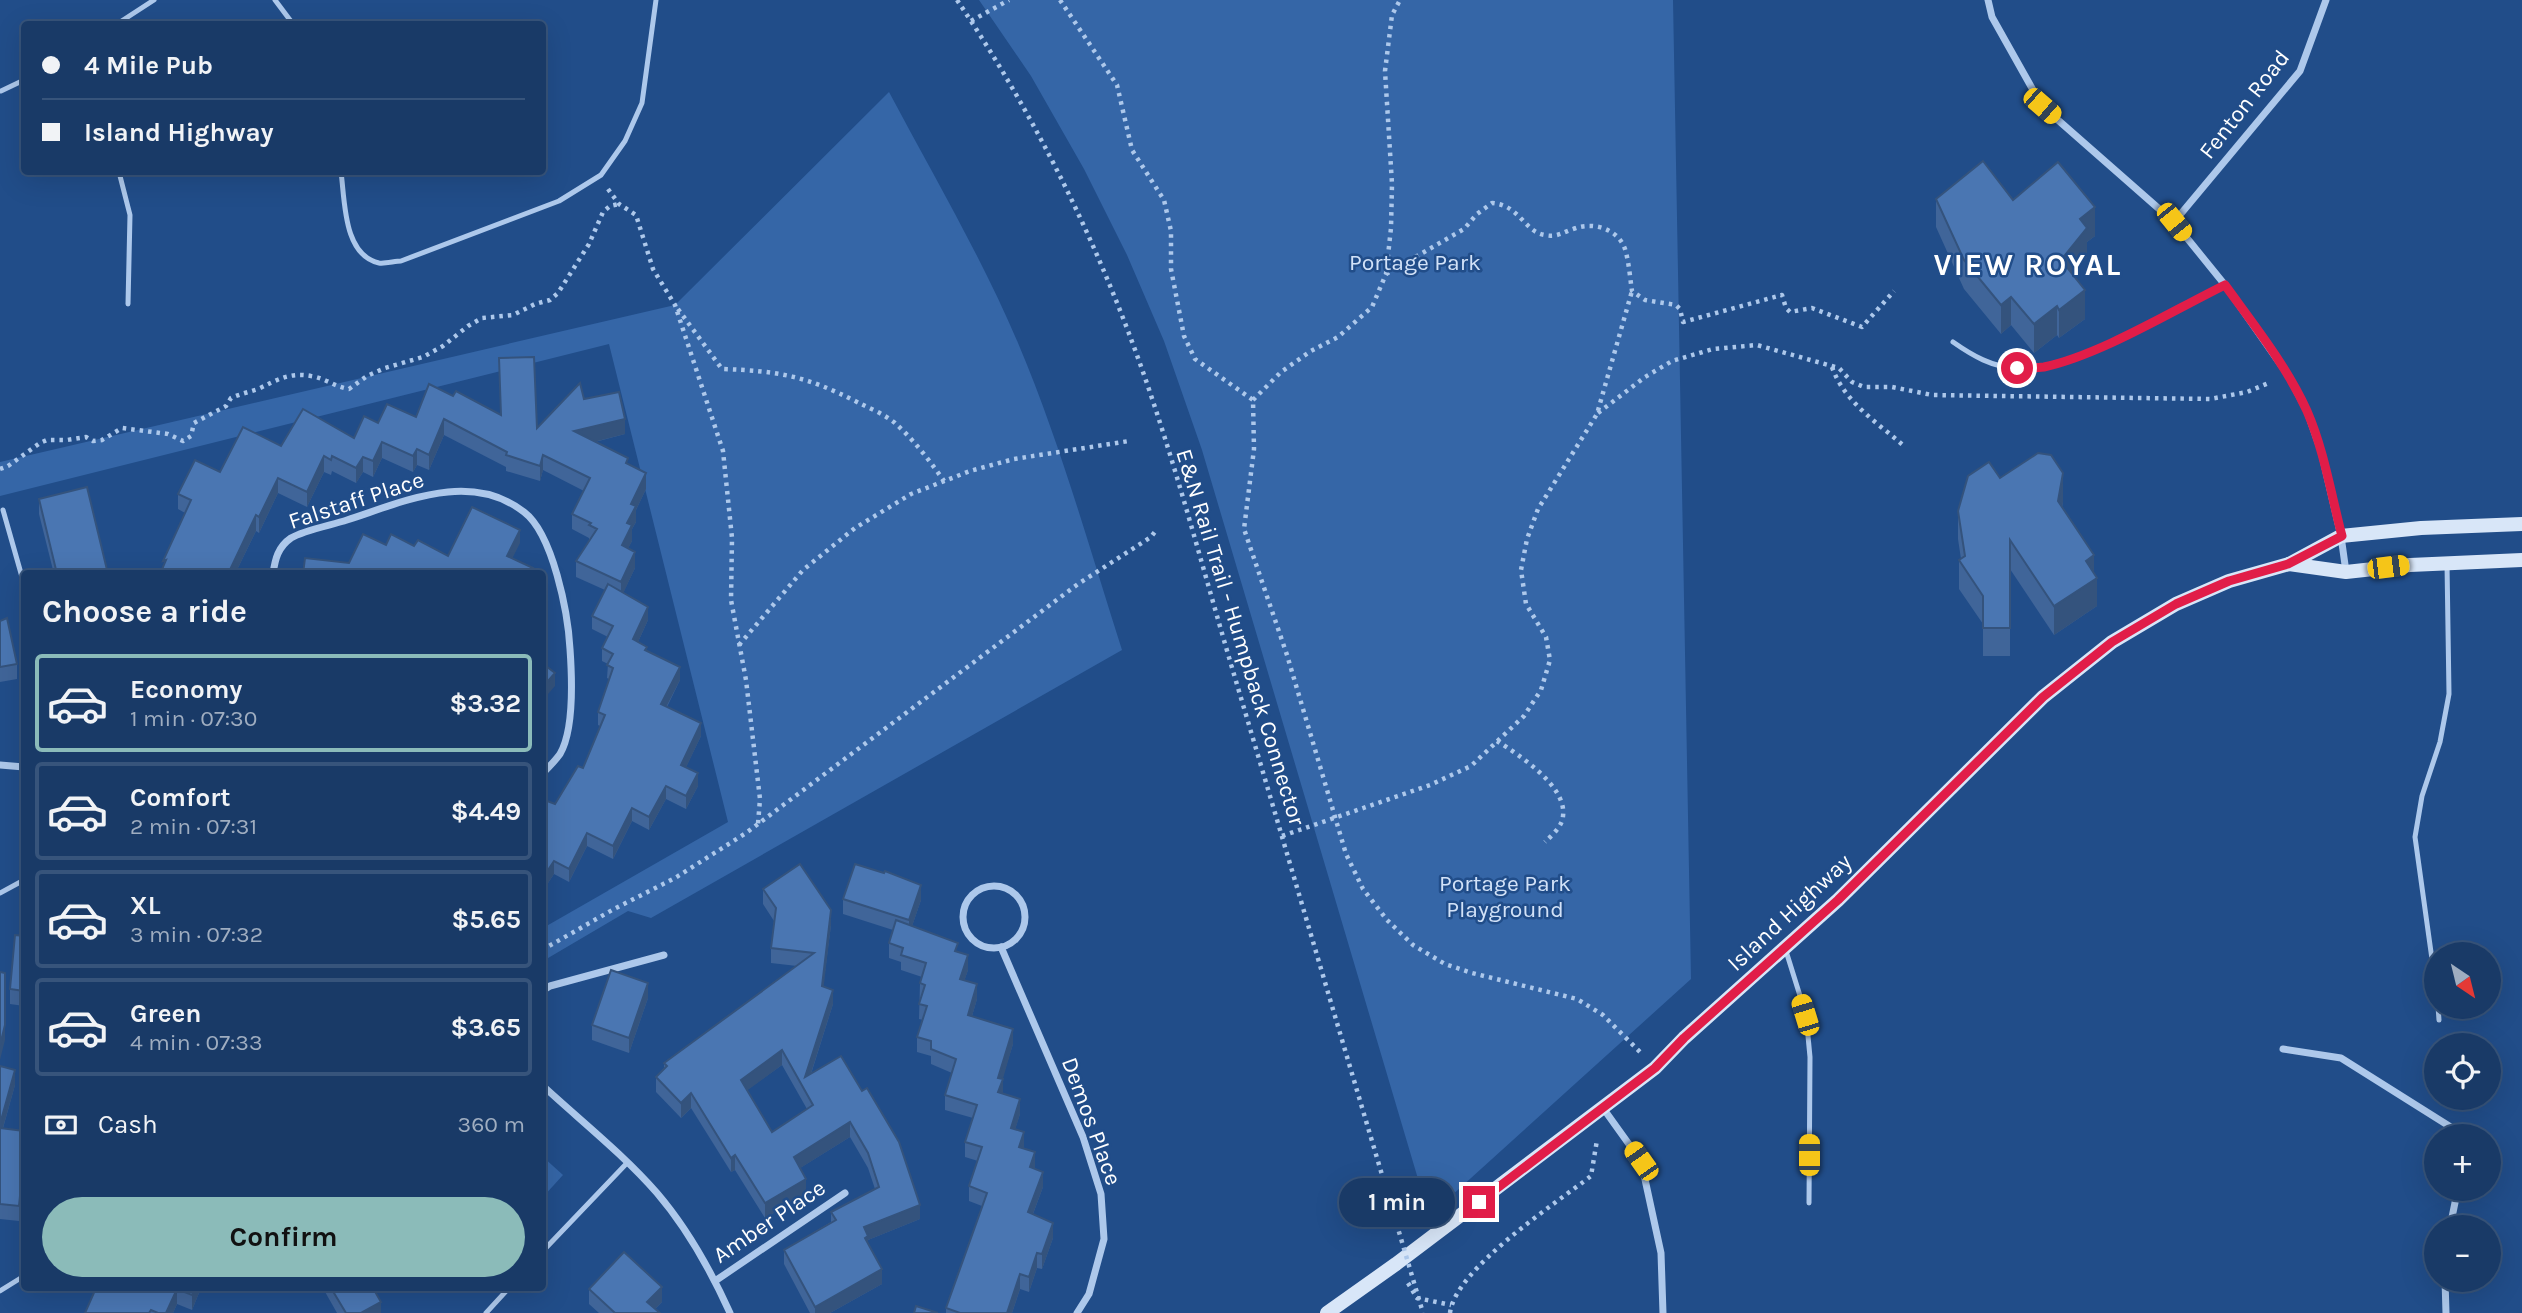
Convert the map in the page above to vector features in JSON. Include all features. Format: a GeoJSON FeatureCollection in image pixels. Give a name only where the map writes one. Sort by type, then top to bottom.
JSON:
{"type":"FeatureCollection","features":[{"type":"Feature","properties":{"kind":"main road","name":"Island Highway"},"geometry":{"type":"LineString","coordinates":[[1327,1313],[1655,1068],[1848,890],[2043,697],[2112,642],[2176,604],[2229,581],[2288,564],[2342,536],[2421,528],[2522,524]]}},
{"type":"Feature","properties":{"kind":"main road","name":"Island Highway"},"geometry":{"type":"LineString","coordinates":[[2288,564],[2346,572],[2410,565],[2522,560]]}},
{"type":"Feature","properties":{"kind":"street"},"geometry":{"type":"LineString","coordinates":[[1988,0],[1992,17],[2042,106],[2174,222],[2225,285],[2288,375],[2307,411],[2321,452],[2342,536],[2346,572]]}},
{"type":"Feature","properties":{"kind":"street","name":"Fenton Road"},"geometry":{"type":"LineString","coordinates":[[2174,222],[2300,71],[2326,0]]}},
{"type":"Feature","properties":{"kind":"street","name":"Falstaff Place"},"geometry":{"type":"LineString","coordinates":[[273,570],[275,555],[292,538],[426,494],[461,491],[494,495],[525,512],[543,535],[568,621],[571,665],[569,720],[560,753],[546,769]]}},
{"type":"Feature","properties":{"kind":"street"},"geometry":{"type":"LineString","coordinates":[[0,765],[21,766]]}},
{"type":"Feature","properties":{"kind":"street"},"geometry":{"type":"LineString","coordinates":[[986,886],[1006,887],[1015,893],[1024,910],[1023,929],[1010,943],[1001,947],[980,945],[971,938],[962,919],[968,898],[986,886]]}},
{"type":"Feature","properties":{"kind":"street","name":"Demos Place"},"geometry":{"type":"LineString","coordinates":[[1001,947],[1083,1137],[1101,1194],[1104,1239],[1089,1294],[1077,1313]]}},
{"type":"Feature","properties":{"kind":"street"},"geometry":{"type":"LineString","coordinates":[[546,988],[664,955]]}},
{"type":"Feature","properties":{"kind":"street"},"geometry":{"type":"LineString","coordinates":[[2283,1049],[2341,1058],[2446,1124]]}},
{"type":"Feature","properties":{"kind":"street"},"geometry":{"type":"LineString","coordinates":[[546,1089],[657,1194],[688,1236],[730,1313]]}},
{"type":"Feature","properties":{"kind":"street"},"geometry":{"type":"LineString","coordinates":[[1603,1108],[1641,1161],[1661,1253],[1663,1313]]}},
{"type":"Feature","properties":{"kind":"street","name":"Amber Place"},"geometry":{"type":"LineString","coordinates":[[715,1282],[845,1193]]}},
{"type":"Feature","properties":{"kind":"street"},"geometry":{"type":"LineString","coordinates":[[2445,1292],[2446,1313]]}},
{"type":"Feature","properties":{"kind":"lane"},"geometry":{"type":"LineString","coordinates":[[122,21],[154,0]]}},
{"type":"Feature","properties":{"kind":"lane"},"geometry":{"type":"LineString","coordinates":[[275,0],[291,21]]}},
{"type":"Feature","properties":{"kind":"lane"},"geometry":{"type":"LineString","coordinates":[[341,175],[350,230],[358,250],[379,262],[401,261],[559,201],[601,175],[625,141],[642,103],[656,0]]}},
{"type":"Feature","properties":{"kind":"lane"},"geometry":{"type":"LineString","coordinates":[[1,91],[21,81]]}},
{"type":"Feature","properties":{"kind":"lane"},"geometry":{"type":"LineString","coordinates":[[120,175],[130,215],[128,304]]}},
{"type":"Feature","properties":{"kind":"lane"},"geometry":{"type":"LineString","coordinates":[[1953,342],[1973,356],[1993,365],[2043,367],[2112,341],[2225,285]]}},
{"type":"Feature","properties":{"kind":"lane"},"geometry":{"type":"LineString","coordinates":[[3,510],[21,573]]}},
{"type":"Feature","properties":{"kind":"lane"},"geometry":{"type":"LineString","coordinates":[[2430,942],[2415,837],[2422,796],[2440,742],[2449,694],[2447,564]]}},
{"type":"Feature","properties":{"kind":"lane"},"geometry":{"type":"LineString","coordinates":[[0,893],[21,882]]}},
{"type":"Feature","properties":{"kind":"lane"},"geometry":{"type":"LineString","coordinates":[[1785,948],[1805,1015],[1808,1043],[1809,1203]]}},
{"type":"Feature","properties":{"kind":"lane"},"geometry":{"type":"LineString","coordinates":[[546,1248],[627,1163]]}},
{"type":"Feature","properties":{"kind":"lane"},"geometry":{"type":"LineString","coordinates":[[0,1291],[21,1278]]}},
{"type":"Feature","properties":{"kind":"lane"},"geometry":{"type":"LineString","coordinates":[[486,1313],[506,1291]]}},
{"type":"Feature","properties":{"kind":"path","name":"E&N Rail Trail - Humpback Connector"},"geometry":{"type":"LineString","coordinates":[[957,0],[1012,88],[1060,175],[1096,252],[1134,348],[1184,503],[1423,1313]]}},
{"type":"Feature","properties":{"kind":"path"},"geometry":{"type":"LineString","coordinates":[[971,21],[1009,0]]}},
{"type":"Feature","properties":{"kind":"path"},"geometry":{"type":"LineString","coordinates":[[1060,0],[1117,85],[1132,150],[1164,201],[1171,231],[1171,269],[1184,336],[1195,359],[1253,400]]}},
{"type":"Feature","properties":{"kind":"path"},"geometry":{"type":"LineString","coordinates":[[1400,0],[1392,15],[1385,71],[1392,184],[1386,274],[1372,307],[1338,337],[1311,351],[1281,372],[1253,400],[1254,449],[1244,529],[1287,655],[1346,853],[1363,889],[1387,920],[1413,945],[1445,964],[1472,973],[1577,999],[1602,1014],[1655,1068]]}},
{"type":"Feature","properties":{"kind":"path"},"geometry":{"type":"LineString","coordinates":[[1282,836],[1430,785],[1471,766],[1524,716],[1541,690],[1550,660],[1546,637],[1526,604],[1521,570],[1527,539],[1538,509],[1597,414],[1632,291],[1625,247],[1613,233],[1597,225],[1578,227],[1556,236],[1542,235],[1506,204],[1492,203],[1477,214],[1464,229],[1386,274]]}},
{"type":"Feature","properties":{"kind":"path"},"geometry":{"type":"LineString","coordinates":[[0,468],[8,466],[47,440],[86,437],[103,440],[122,428],[168,434],[183,441],[191,436],[194,423],[226,406],[231,398],[275,379],[292,374],[312,376],[340,388],[349,388],[367,376],[423,357],[482,318],[513,315],[550,300],[558,293],[589,244],[603,212],[610,206],[620,204],[636,215],[653,269],[675,305],[722,369],[794,375],[822,384],[862,404],[894,422],[944,481]]}},
{"type":"Feature","properties":{"kind":"path"},"geometry":{"type":"LineString","coordinates":[[1632,291],[1645,300],[1676,305],[1680,309],[1683,322],[1782,295],[1790,312],[1812,308],[1862,327],[1894,291]]}},
{"type":"Feature","properties":{"kind":"path"},"geometry":{"type":"LineString","coordinates":[[675,305],[723,451],[732,538],[730,600],[739,645],[760,799],[758,825]]}},
{"type":"Feature","properties":{"kind":"path"},"geometry":{"type":"LineString","coordinates":[[1597,414],[1645,377],[1672,361],[1713,349],[1757,345],[1797,354],[1839,368],[1852,382],[1864,387],[1892,387],[1946,395],[2210,399],[2246,392],[2288,375]]}},
{"type":"Feature","properties":{"kind":"path"},"geometry":{"type":"LineString","coordinates":[[1832,366],[1836,379],[1847,395],[1905,446]]}},
{"type":"Feature","properties":{"kind":"path"},"geometry":{"type":"LineString","coordinates":[[739,645],[803,570],[855,528],[911,494],[971,471],[1014,459],[1129,441]]}},
{"type":"Feature","properties":{"kind":"path"},"geometry":{"type":"LineString","coordinates":[[546,948],[675,878],[758,825],[1077,584],[1151,537],[1157,529]]}},
{"type":"Feature","properties":{"kind":"path"},"geometry":{"type":"LineString","coordinates":[[1497,741],[1532,764],[1549,782],[1563,805],[1563,818],[1556,831],[1545,842]]}},
{"type":"Feature","properties":{"kind":"path"},"geometry":{"type":"LineString","coordinates":[[1450,1313],[1461,1286],[1486,1258],[1591,1176],[1603,1108]]}},
{"type":"Feature","properties":{"kind":"path"},"geometry":{"type":"LineString","coordinates":[[1418,1298],[1451,1305]]}},
{"type":"Feature","properties":{"kind":"green space","name":"Portage Park"},"geometry":{"type":"Polygon","coordinates":[[[979,0],[1673,0],[1691,979],[1429,1216],[1202,450],[1164,341],[1127,255],[1084,169],[1031,76],[979,0]]]}},
{"type":"Feature","properties":{"kind":"green space"},"geometry":{"type":"Polygon","coordinates":[[[889,92],[973,247],[1018,343],[1061,456],[1122,650],[651,918],[628,911],[546,959],[546,926],[728,822],[609,344],[0,496],[0,462],[675,305],[889,92]]]}},
{"type":"Feature","properties":{"kind":"green space"},"geometry":{"type":"Polygon","coordinates":[[[546,1160],[563,1175],[546,1194],[546,1160]]]}},
{"type":"Feature","properties":{"kind":"building"},"geometry":{"type":"Polygon","coordinates":[[[1983,161],[2013,200],[2058,162],[2095,207],[2080,219],[2087,228],[2061,260],[2085,290],[2059,310],[2057,306],[2034,324],[2011,297],[2001,305],[1964,260],[1936,199],[1983,161]]]}},
{"type":"Feature","properties":{"kind":"building"},"geometry":{"type":"Polygon","coordinates":[[[534,357],[537,428],[580,383],[584,399],[619,392],[625,419],[574,431],[628,458],[626,463],[646,473],[631,504],[636,506],[627,523],[632,525],[622,545],[635,552],[621,582],[576,561],[597,529],[572,514],[590,478],[543,455],[540,466],[506,455],[507,452],[444,419],[429,455],[417,449],[413,456],[382,442],[373,461],[363,457],[356,468],[332,456],[331,460],[324,456],[307,492],[278,478],[259,517],[256,515],[230,570],[162,570],[166,560],[163,561],[191,500],[178,494],[195,460],[220,472],[243,427],[281,446],[303,409],[354,438],[364,416],[378,423],[387,404],[416,417],[429,384],[453,396],[456,391],[501,415],[499,358],[534,357]]]}},
{"type":"Feature","properties":{"kind":"building"},"geometry":{"type":"Polygon","coordinates":[[[2038,453],[2051,455],[2063,473],[2058,501],[2094,555],[2086,561],[2097,578],[2054,606],[2010,540],[2010,628],[1983,628],[1983,596],[1959,560],[1965,556],[1958,511],[1968,476],[1989,462],[2000,478],[2038,453]]]}},
{"type":"Feature","properties":{"kind":"building"},"geometry":{"type":"Polygon","coordinates":[[[87,487],[107,570],[56,570],[39,499],[87,487]]]}},
{"type":"Feature","properties":{"kind":"building"},"geometry":{"type":"Polygon","coordinates":[[[472,507],[520,530],[507,556],[533,568],[304,570],[305,558],[349,563],[363,534],[386,545],[391,534],[414,546],[418,540],[448,556],[472,507]]]}},
{"type":"Feature","properties":{"kind":"building"},"geometry":{"type":"Polygon","coordinates":[[[608,584],[648,607],[633,639],[647,647],[645,650],[680,667],[661,704],[701,723],[681,765],[698,773],[686,796],[666,786],[649,817],[632,808],[613,846],[587,833],[569,869],[554,861],[546,873],[546,801],[555,804],[578,766],[583,768],[605,715],[598,712],[613,668],[607,665],[613,654],[602,648],[613,626],[592,616],[608,584]]]}},
{"type":"Feature","properties":{"kind":"building"},"geometry":{"type":"Polygon","coordinates":[[[7,618],[17,664],[0,667],[0,621],[7,618]]]}},
{"type":"Feature","properties":{"kind":"building"},"geometry":{"type":"Polygon","coordinates":[[[546,666],[555,673],[546,683],[546,666]]]}},
{"type":"Feature","properties":{"kind":"building"},"geometry":{"type":"Polygon","coordinates":[[[800,864],[831,910],[822,986],[833,990],[805,1077],[841,1056],[862,1091],[867,1088],[899,1142],[920,1205],[864,1227],[868,1236],[865,1238],[882,1269],[815,1307],[784,1250],[836,1220],[831,1212],[879,1187],[868,1153],[850,1122],[794,1157],[806,1179],[765,1203],[735,1155],[731,1158],[691,1093],[681,1103],[656,1077],[667,1066],[664,1063],[814,953],[771,948],[776,908],[763,889],[800,864]],[[782,1050],[741,1080],[772,1132],[813,1105],[782,1050]]]}},
{"type":"Feature","properties":{"kind":"building"},"geometry":{"type":"Polygon","coordinates":[[[855,864],[884,873],[885,871],[921,885],[909,920],[843,899],[855,864]]]}},
{"type":"Feature","properties":{"kind":"building"},"geometry":{"type":"Polygon","coordinates":[[[896,920],[958,943],[955,951],[968,955],[960,979],[977,984],[968,1015],[1013,1029],[998,1078],[1003,1079],[998,1092],[1020,1099],[1011,1128],[1024,1132],[1019,1147],[1035,1152],[1030,1167],[1043,1172],[1028,1212],[1053,1223],[1042,1254],[1037,1253],[1029,1277],[1020,1274],[1007,1313],[960,1313],[946,1308],[987,1193],[969,1186],[982,1147],[965,1142],[977,1105],[945,1095],[956,1059],[931,1049],[931,1041],[917,1037],[927,1006],[919,1004],[925,985],[920,983],[926,963],[901,955],[903,948],[889,943],[896,920]]]}},
{"type":"Feature","properties":{"kind":"building"},"geometry":{"type":"Polygon","coordinates":[[[15,935],[21,936],[21,991],[10,989],[15,935]]]}},
{"type":"Feature","properties":{"kind":"building"},"geometry":{"type":"Polygon","coordinates":[[[611,970],[648,983],[629,1038],[592,1025],[611,970]]]}},
{"type":"Feature","properties":{"kind":"building"},"geometry":{"type":"Polygon","coordinates":[[[0,972],[5,973],[5,1025],[0,1045],[0,972]]]}},
{"type":"Feature","properties":{"kind":"building"},"geometry":{"type":"Polygon","coordinates":[[[0,1066],[15,1070],[0,1124],[0,1066]]]}},
{"type":"Feature","properties":{"kind":"building"},"geometry":{"type":"Polygon","coordinates":[[[0,1128],[21,1131],[19,1206],[0,1204],[0,1128]]]}},
{"type":"Feature","properties":{"kind":"building"},"geometry":{"type":"Polygon","coordinates":[[[624,1252],[662,1287],[647,1302],[660,1313],[615,1313],[589,1289],[624,1252]]]}},
{"type":"Feature","properties":{"kind":"building"},"geometry":{"type":"Polygon","coordinates":[[[95,1291],[176,1291],[166,1313],[151,1310],[149,1313],[85,1313],[95,1291]]]}},
{"type":"Feature","properties":{"kind":"building"},"geometry":{"type":"Polygon","coordinates":[[[333,1291],[375,1291],[381,1302],[361,1313],[346,1313],[333,1291]]]}},
{"type":"Feature","properties":{"kind":"building"},"geometry":{"type":"Polygon","coordinates":[[[916,1306],[938,1313],[914,1313],[916,1306]]]}},
{"type":"Feature","properties":{"kind":"district","name":"VIEW ROYAL"},"geometry":{"type":"Point","coordinates":[2028,265]}},
{"type":"Feature","properties":{"kind":"route"},"geometry":{"type":"LineString","coordinates":[[1479,1202],[1655,1068],[1684,1038],[1838,900],[2043,697],[2112,642],[2176,604],[2229,581],[2288,564],[2342,536],[2321,452],[2307,411],[2264,338],[2225,285],[2076,356],[2043,367],[2017,368]]}},
{"type":"Feature","properties":{"kind":"park label","name":"Portage Park Playground"},"geometry":{"type":"Point","coordinates":[1505,896]}}]}
